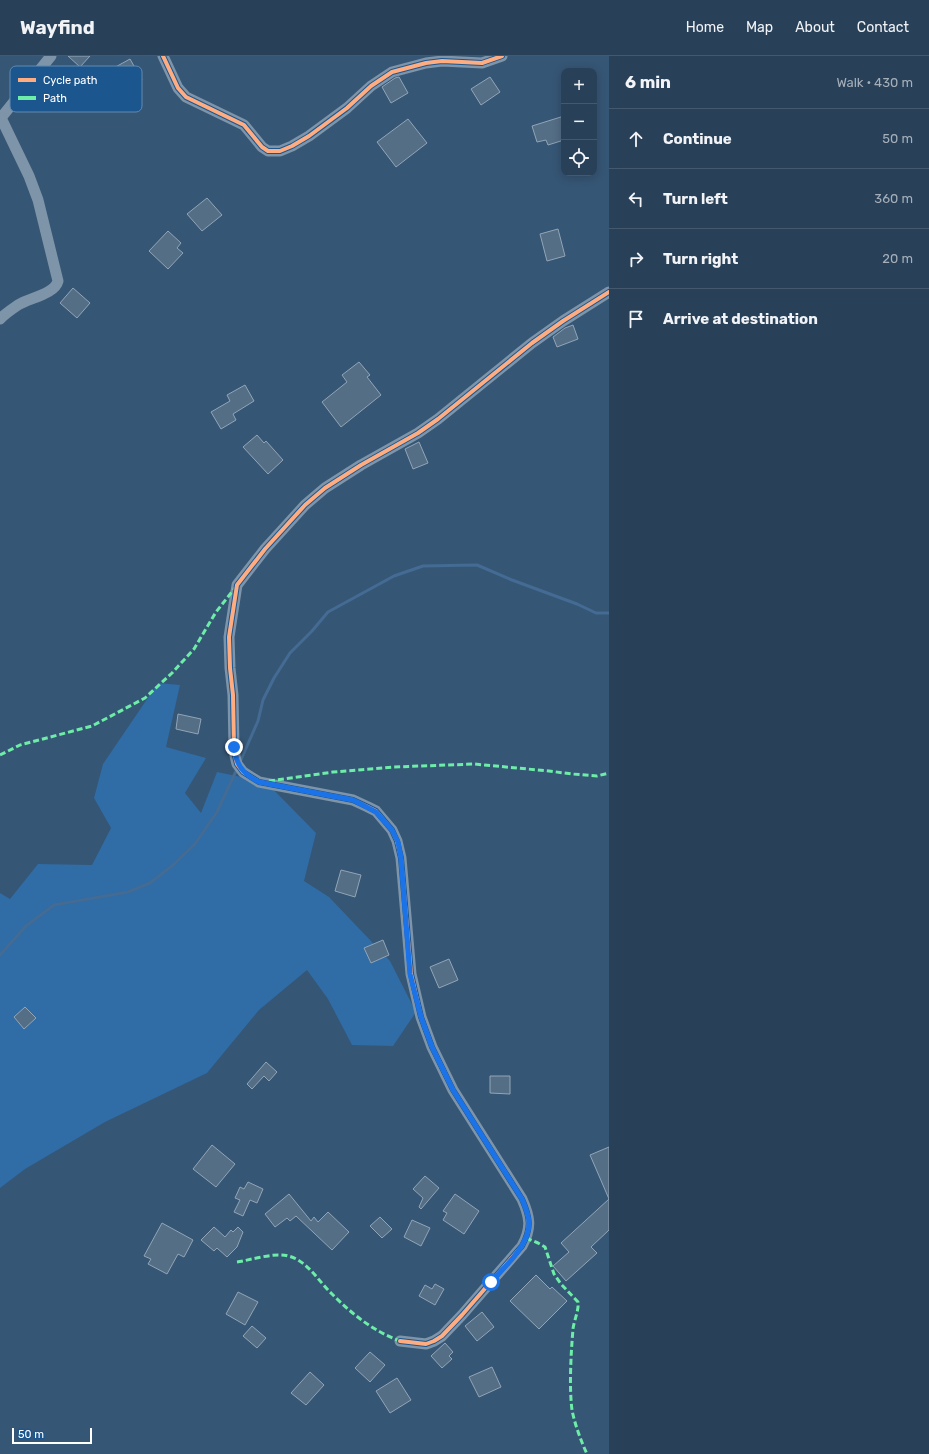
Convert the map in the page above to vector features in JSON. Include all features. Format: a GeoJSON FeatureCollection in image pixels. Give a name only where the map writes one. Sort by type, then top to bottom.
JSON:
{"type":"FeatureCollection","features":[{"type":"Feature","properties":{"kind":"street"},"geometry":{"type":"LineString","coordinates":[[43,66],[51,56]]}},
{"type":"Feature","properties":{"kind":"street"},"geometry":{"type":"LineString","coordinates":[[163,56],[178,88],[186,97],[244,125],[262,147],[268,151],[280,151],[309,136],[347,108],[371,86],[392,72],[426,63],[442,61],[482,63],[502,56]]}},
{"type":"Feature","properties":{"kind":"street"},"geometry":{"type":"LineString","coordinates":[[0,319],[17,305],[50,290],[56,286],[58,281],[38,200],[29,176],[0,119],[10,107]]}},
{"type":"Feature","properties":{"kind":"street"},"geometry":{"type":"LineString","coordinates":[[400,1341],[426,1344],[434,1342],[442,1336],[522,1246],[528,1231],[529,1222],[527,1210],[522,1199],[453,1090],[432,1047],[421,1017],[410,974],[401,858],[398,842],[392,830],[376,812],[353,800],[259,782],[240,768],[235,756],[234,747],[229,637],[237,585],[265,549],[305,505],[325,488],[438,419],[532,343],[563,321],[609,292]]}},
{"type":"Feature","properties":{"kind":"shaded area"},"geometry":{"type":"Polygon","coordinates":[[[158,683],[180,685],[166,747],[206,758],[185,793],[201,813],[217,772],[266,782],[316,833],[304,881],[329,897],[390,961],[416,1012],[393,1046],[352,1045],[328,999],[307,970],[259,1010],[207,1073],[105,1122],[25,1169],[0,1188],[0,893],[10,899],[38,864],[92,865],[111,828],[94,798],[103,764],[158,683]]]}},
{"type":"Feature","properties":{"kind":"building"},"geometry":{"type":"Polygon","coordinates":[[[68,56],[90,56],[81,66],[79,66],[68,56]]]}},
{"type":"Feature","properties":{"kind":"building"},"geometry":{"type":"Polygon","coordinates":[[[130,59],[134,66],[117,66],[130,59]]]}},
{"type":"Feature","properties":{"kind":"building"},"geometry":{"type":"Polygon","coordinates":[[[399,77],[408,93],[391,103],[382,87],[399,77]]]}},
{"type":"Feature","properties":{"kind":"building"},"geometry":{"type":"Polygon","coordinates":[[[490,77],[500,92],[481,105],[471,89],[490,77]]]}},
{"type":"Feature","properties":{"kind":"building"},"geometry":{"type":"Polygon","coordinates":[[[561,117],[561,141],[548,145],[546,140],[537,142],[532,126],[561,117]]]}},
{"type":"Feature","properties":{"kind":"building"},"geometry":{"type":"Polygon","coordinates":[[[408,119],[427,143],[396,167],[377,142],[408,119]]]}},
{"type":"Feature","properties":{"kind":"building"},"geometry":{"type":"Polygon","coordinates":[[[207,198],[222,215],[202,231],[187,214],[207,198]]]}},
{"type":"Feature","properties":{"kind":"building"},"geometry":{"type":"Polygon","coordinates":[[[558,229],[565,256],[547,261],[540,234],[558,229]]]}},
{"type":"Feature","properties":{"kind":"building"},"geometry":{"type":"Polygon","coordinates":[[[168,231],[181,243],[177,248],[183,253],[168,269],[149,251],[168,231]]]}},
{"type":"Feature","properties":{"kind":"building"},"geometry":{"type":"Polygon","coordinates":[[[73,288],[90,303],[77,318],[60,303],[73,288]]]}},
{"type":"Feature","properties":{"kind":"building"},"geometry":{"type":"Polygon","coordinates":[[[573,325],[578,339],[557,347],[553,337],[565,328],[573,325]]]}},
{"type":"Feature","properties":{"kind":"building"},"geometry":{"type":"Polygon","coordinates":[[[359,362],[370,375],[367,377],[381,395],[341,427],[322,402],[347,382],[342,375],[359,362]]]}},
{"type":"Feature","properties":{"kind":"building"},"geometry":{"type":"Polygon","coordinates":[[[245,385],[254,401],[233,414],[236,420],[221,429],[211,412],[230,401],[227,395],[245,385]]]}},
{"type":"Feature","properties":{"kind":"building"},"geometry":{"type":"Polygon","coordinates":[[[257,435],[264,443],[266,441],[283,460],[268,474],[243,447],[257,435]]]}},
{"type":"Feature","properties":{"kind":"building"},"geometry":{"type":"Polygon","coordinates":[[[419,442],[428,463],[413,469],[405,449],[419,442]]]}},
{"type":"Feature","properties":{"kind":"building"},"geometry":{"type":"Polygon","coordinates":[[[178,714],[201,719],[198,734],[176,729],[178,714]]]}},
{"type":"Feature","properties":{"kind":"building"},"geometry":{"type":"Polygon","coordinates":[[[341,870],[361,875],[355,897],[335,891],[341,870]]]}},
{"type":"Feature","properties":{"kind":"building"},"geometry":{"type":"Polygon","coordinates":[[[383,940],[389,955],[371,963],[364,948],[383,940]]]}},
{"type":"Feature","properties":{"kind":"building"},"geometry":{"type":"Polygon","coordinates":[[[449,959],[458,980],[439,988],[430,967],[449,959]]]}},
{"type":"Feature","properties":{"kind":"building"},"geometry":{"type":"Polygon","coordinates":[[[25,1007],[36,1018],[24,1029],[14,1017],[25,1007]]]}},
{"type":"Feature","properties":{"kind":"building"},"geometry":{"type":"Polygon","coordinates":[[[266,1062],[277,1072],[269,1081],[264,1076],[252,1089],[247,1084],[266,1062]]]}},
{"type":"Feature","properties":{"kind":"building"},"geometry":{"type":"Polygon","coordinates":[[[490,1076],[510,1076],[510,1094],[490,1093],[490,1076]]]}},
{"type":"Feature","properties":{"kind":"building"},"geometry":{"type":"Polygon","coordinates":[[[212,1145],[235,1164],[216,1187],[193,1169],[212,1145]]]}},
{"type":"Feature","properties":{"kind":"building"},"geometry":{"type":"Polygon","coordinates":[[[609,1147],[609,1199],[590,1155],[609,1147]]]}},
{"type":"Feature","properties":{"kind":"building"},"geometry":{"type":"Polygon","coordinates":[[[425,1176],[439,1188],[421,1209],[419,1207],[423,1198],[413,1189],[425,1176]]]}},
{"type":"Feature","properties":{"kind":"building"},"geometry":{"type":"Polygon","coordinates":[[[248,1182],[263,1189],[257,1203],[250,1200],[243,1216],[234,1212],[240,1200],[235,1198],[240,1187],[244,1189],[248,1182]]]}},
{"type":"Feature","properties":{"kind":"building"},"geometry":{"type":"Polygon","coordinates":[[[289,1194],[311,1221],[314,1217],[318,1222],[328,1212],[349,1232],[332,1250],[296,1216],[290,1221],[287,1218],[275,1227],[265,1214],[289,1194]]]}},
{"type":"Feature","properties":{"kind":"building"},"geometry":{"type":"Polygon","coordinates":[[[455,1194],[479,1211],[464,1234],[443,1220],[447,1213],[443,1211],[455,1194]]]}},
{"type":"Feature","properties":{"kind":"building"},"geometry":{"type":"Polygon","coordinates":[[[609,1199],[609,1230],[591,1247],[597,1253],[566,1281],[553,1266],[569,1252],[561,1243],[609,1199]]]}},
{"type":"Feature","properties":{"kind":"building"},"geometry":{"type":"Polygon","coordinates":[[[380,1217],[392,1229],[382,1238],[370,1226],[380,1217]]]}},
{"type":"Feature","properties":{"kind":"building"},"geometry":{"type":"Polygon","coordinates":[[[412,1220],[430,1228],[421,1246],[404,1237],[412,1220]]]}},
{"type":"Feature","properties":{"kind":"building"},"geometry":{"type":"Polygon","coordinates":[[[162,1223],[193,1240],[184,1257],[178,1254],[167,1274],[148,1264],[151,1259],[144,1256],[162,1223]]]}},
{"type":"Feature","properties":{"kind":"building"},"geometry":{"type":"Polygon","coordinates":[[[214,1227],[225,1237],[231,1230],[233,1232],[238,1227],[243,1232],[237,1247],[227,1257],[217,1248],[214,1251],[201,1240],[214,1227]]]}},
{"type":"Feature","properties":{"kind":"building"},"geometry":{"type":"Polygon","coordinates":[[[536,1275],[550,1289],[552,1287],[567,1301],[539,1329],[510,1301],[536,1275]]]}},
{"type":"Feature","properties":{"kind":"building"},"geometry":{"type":"Polygon","coordinates":[[[435,1284],[444,1289],[435,1305],[419,1296],[425,1285],[432,1289],[435,1284]]]}},
{"type":"Feature","properties":{"kind":"building"},"geometry":{"type":"Polygon","coordinates":[[[238,1292],[258,1302],[245,1325],[226,1314],[238,1292]]]}},
{"type":"Feature","properties":{"kind":"building"},"geometry":{"type":"Polygon","coordinates":[[[482,1312],[494,1327],[477,1341],[465,1326],[482,1312]]]}},
{"type":"Feature","properties":{"kind":"building"},"geometry":{"type":"Polygon","coordinates":[[[252,1326],[266,1338],[257,1348],[243,1336],[252,1326]]]}},
{"type":"Feature","properties":{"kind":"building"},"geometry":{"type":"Polygon","coordinates":[[[445,1343],[453,1352],[449,1356],[452,1359],[442,1368],[431,1356],[445,1343]]]}},
{"type":"Feature","properties":{"kind":"building"},"geometry":{"type":"Polygon","coordinates":[[[370,1352],[385,1365],[370,1382],[355,1368],[370,1352]]]}},
{"type":"Feature","properties":{"kind":"building"},"geometry":{"type":"Polygon","coordinates":[[[492,1367],[501,1387],[479,1397],[469,1377],[492,1367]]]}},
{"type":"Feature","properties":{"kind":"building"},"geometry":{"type":"Polygon","coordinates":[[[310,1372],[324,1385],[306,1405],[291,1393],[310,1372]]]}},
{"type":"Feature","properties":{"kind":"building"},"geometry":{"type":"Polygon","coordinates":[[[397,1378],[411,1400],[390,1413],[376,1391],[397,1378]]]}},
{"type":"Feature","properties":{"kind":"waterway"},"geometry":{"type":"LineString","coordinates":[[240,762],[258,721],[263,700],[274,678],[290,653],[328,612],[394,576],[423,566],[477,565],[512,580],[577,604],[596,613],[609,613]]}},
{"type":"Feature","properties":{"kind":"waterway"},"geometry":{"type":"LineString","coordinates":[[0,955],[26,926],[54,905],[128,892],[150,883],[172,866],[195,844],[217,812],[237,769]]}},
{"type":"Feature","properties":{"kind":"marked path"},"geometry":{"type":"LineString","coordinates":[[0,755],[20,745],[92,726],[145,698],[172,673],[194,649],[216,612],[235,588]]}},
{"type":"Feature","properties":{"kind":"marked path"},"geometry":{"type":"LineString","coordinates":[[269,781],[333,772],[394,767],[474,764],[597,776],[609,773]]}},
{"type":"Feature","properties":{"kind":"marked path"},"geometry":{"type":"LineString","coordinates":[[526,1238],[545,1247],[554,1274],[578,1302],[572,1338],[571,1401],[580,1438],[587,1454]]}},
{"type":"Feature","properties":{"kind":"marked path"},"geometry":{"type":"LineString","coordinates":[[237,1262],[277,1255],[295,1258],[307,1267],[327,1289],[355,1315],[372,1327],[400,1341]]}},
{"type":"Feature","properties":{"kind":"cycle path"},"geometry":{"type":"LineString","coordinates":[[163,56],[178,88],[186,97],[244,125],[262,147],[268,151],[280,151],[309,136],[347,108],[371,86],[392,72],[426,63],[442,61],[482,63],[502,56]]}},
{"type":"Feature","properties":{"kind":"cycle path"},"geometry":{"type":"LineString","coordinates":[[400,1341],[426,1344],[442,1336],[522,1246],[529,1228],[527,1211],[522,1199],[453,1090],[432,1047],[421,1017],[411,974],[401,858],[397,841],[392,830],[376,811],[353,800],[259,782],[243,772],[237,764],[234,747],[233,695],[229,637],[237,585],[265,549],[305,505],[325,488],[361,465],[418,433],[438,419],[532,343],[563,321],[609,292]]}},
{"type":"Feature","properties":{"kind":"route"},"geometry":{"type":"LineString","coordinates":[[234,747],[237,764],[243,772],[251,778],[259,782],[290,789],[315,792],[353,800],[368,807],[384,819],[398,842],[404,879],[410,974],[421,1017],[432,1047],[453,1090],[522,1199],[527,1210],[529,1222],[528,1231],[522,1246],[491,1282]]}}]}
